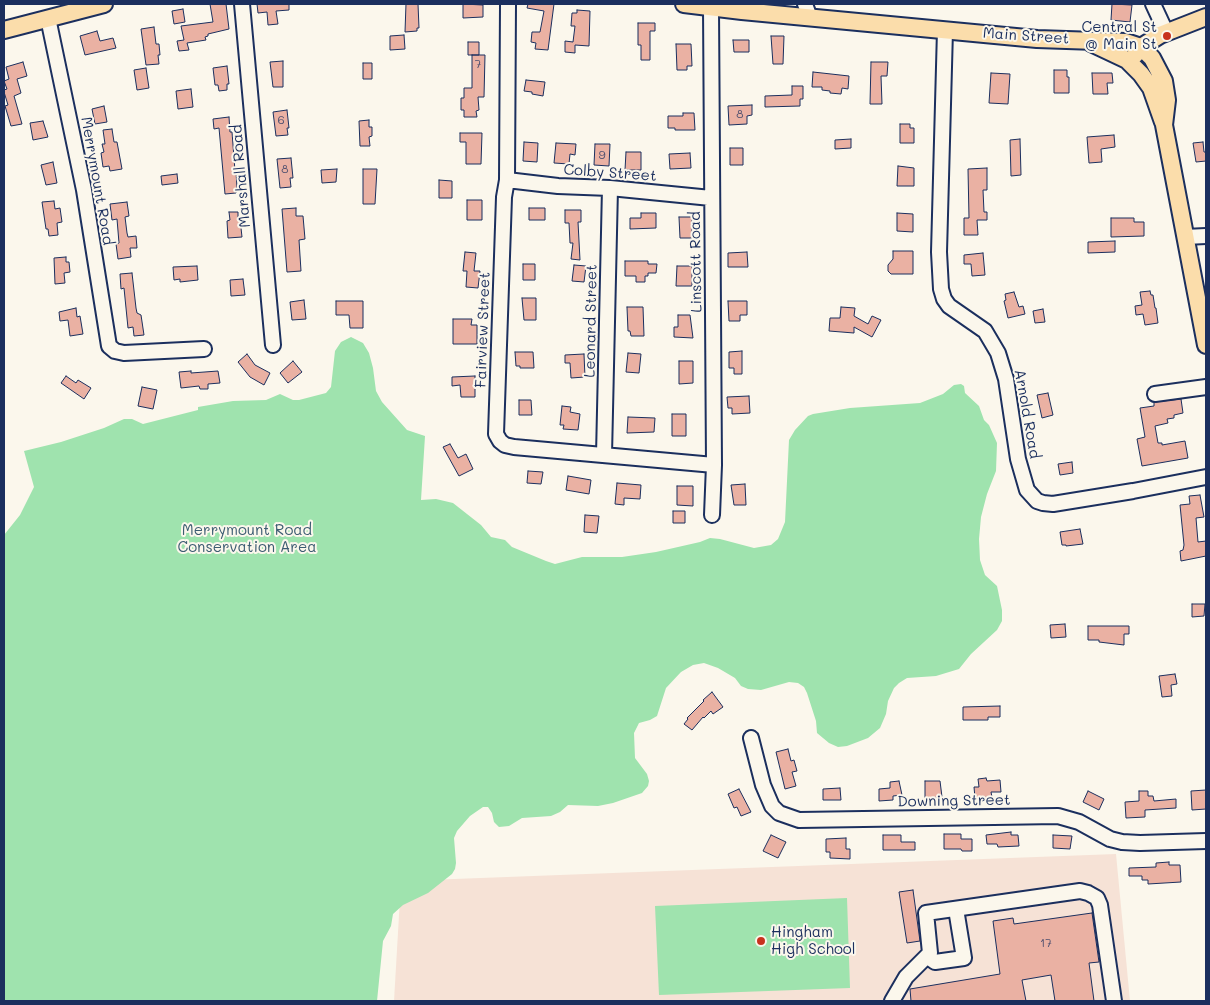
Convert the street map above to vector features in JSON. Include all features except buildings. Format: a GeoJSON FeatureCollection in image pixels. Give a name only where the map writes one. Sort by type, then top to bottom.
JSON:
{"type":"FeatureCollection","features":[{"type":"Feature","properties":{"kind":"main road"},"geometry":{"type":"LineString","coordinates":[[4,30],[104,4]]}},
{"type":"Feature","properties":{"kind":"main road","name":"Main Street"},"geometry":{"type":"LineString","coordinates":[[684,4],[711,8],[807,11],[945,30],[1037,39],[1126,42],[1141,47]]}},
{"type":"Feature","properties":{"kind":"main road"},"geometry":{"type":"LineString","coordinates":[[1129,62],[1141,47],[1166,32],[1206,17]]}},
{"type":"Feature","properties":{"kind":"main road"},"geometry":{"type":"LineString","coordinates":[[1087,41],[1129,62],[1151,88],[1164,125],[1206,343]]}},
{"type":"Feature","properties":{"kind":"main road"},"geometry":{"type":"LineString","coordinates":[[1141,47],[1152,58],[1164,81],[1167,100],[1164,125]]}},
{"type":"Feature","properties":{"kind":"street","name":"Marshall Road"},"geometry":{"type":"LineString","coordinates":[[242,4],[273,345]]}},
{"type":"Feature","properties":{"kind":"street","name":"Fairview Street"},"geometry":{"type":"LineString","coordinates":[[508,4],[507,180],[504,207],[496,434],[505,445],[514,447],[714,465]]}},
{"type":"Feature","properties":{"kind":"street"},"geometry":{"type":"LineString","coordinates":[[1153,4],[1166,32]]}},
{"type":"Feature","properties":{"kind":"street","name":"Linscott Road"},"geometry":{"type":"LineString","coordinates":[[711,8],[714,465],[712,516]]}},
{"type":"Feature","properties":{"kind":"street","name":"Merrymount Road"},"geometry":{"type":"LineString","coordinates":[[48,18],[84,190],[107,342],[111,350],[128,353],[204,349]]}},
{"type":"Feature","properties":{"kind":"street","name":"Arnold Road"},"geometry":{"type":"LineString","coordinates":[[945,30],[939,252],[941,289],[944,299],[949,306],[984,331],[998,353],[1006,380],[1018,459],[1027,490],[1037,501],[1053,504],[1206,477]]}},
{"type":"Feature","properties":{"kind":"street","name":"Colby Street"},"geometry":{"type":"LineString","coordinates":[[507,180],[711,198]]}},
{"type":"Feature","properties":{"kind":"street","name":"Leonard Street"},"geometry":{"type":"LineString","coordinates":[[604,454],[610,188]]}},
{"type":"Feature","properties":{"kind":"street"},"geometry":{"type":"LineString","coordinates":[[1185,236],[1206,236]]}},
{"type":"Feature","properties":{"kind":"street"},"geometry":{"type":"LineString","coordinates":[[1155,394],[1206,388]]}},
{"type":"Feature","properties":{"kind":"street","name":"Downing Street"},"geometry":{"type":"LineString","coordinates":[[751,738],[763,785],[772,806],[779,813],[799,820],[1058,816],[1079,822],[1110,839],[1122,842],[1206,841]]}},
{"type":"Feature","properties":{"kind":"street"},"geometry":{"type":"LineString","coordinates":[[892,1001],[914,967],[928,957],[930,949],[926,913],[1073,892],[1088,893],[1097,898],[1100,905],[1114,1001]]}},
{"type":"Feature","properties":{"kind":"street"},"geometry":{"type":"LineString","coordinates":[[928,957],[935,962],[964,958],[956,908]]}},
{"type":"Feature","properties":{"kind":"shaded area","name":"Hingham High School"},"geometry":{"type":"Polygon","coordinates":[[[1116,854],[1130,1001],[394,1001],[401,881],[1116,854]]]}},
{"type":"Feature","properties":{"kind":"green space","name":"Merrymount Road Conservation Area"},"geometry":{"type":"Polygon","coordinates":[[[351,337],[363,343],[369,353],[376,391],[382,402],[407,430],[425,436],[421,500],[436,499],[453,503],[481,525],[491,537],[505,540],[512,547],[555,564],[582,557],[622,557],[656,552],[710,538],[754,548],[771,545],[778,539],[785,522],[789,440],[795,430],[808,416],[850,408],[920,403],[943,394],[954,385],[961,384],[964,386],[965,393],[979,406],[984,420],[989,425],[997,443],[996,471],[981,517],[979,539],[980,560],[985,575],[997,586],[1002,610],[1002,621],[997,630],[971,654],[959,669],[936,676],[907,678],[899,683],[894,688],[888,701],[886,714],[880,728],[868,738],[847,746],[838,747],[829,743],[817,733],[816,721],[807,693],[804,687],[798,683],[789,682],[761,690],[748,689],[741,686],[735,678],[718,668],[704,663],[693,665],[681,672],[666,688],[657,716],[639,723],[634,733],[635,758],[647,774],[649,781],[648,786],[642,793],[598,806],[568,805],[560,812],[551,816],[522,818],[509,826],[499,827],[494,822],[488,807],[483,807],[470,816],[457,831],[454,838],[456,863],[452,874],[428,893],[403,905],[393,914],[391,926],[383,941],[377,1001],[4,1001],[4,535],[20,515],[34,487],[24,451],[61,442],[104,428],[124,419],[132,419],[143,424],[198,410],[198,407],[233,401],[266,400],[280,394],[293,400],[299,400],[326,393],[331,387],[335,351],[341,342],[351,337]]]}},
{"type":"Feature","properties":{"kind":"green space"},"geometry":{"type":"Polygon","coordinates":[[[847,898],[850,988],[659,995],[655,906],[847,898]]]}},
{"type":"Feature","properties":{"kind":"place","name":"Central St @ Main St"},"geometry":{"type":"Point","coordinates":[1167,36]}},
{"type":"Feature","properties":{"kind":"place","name":"Hingham High School"},"geometry":{"type":"Point","coordinates":[761,941]}}]}
